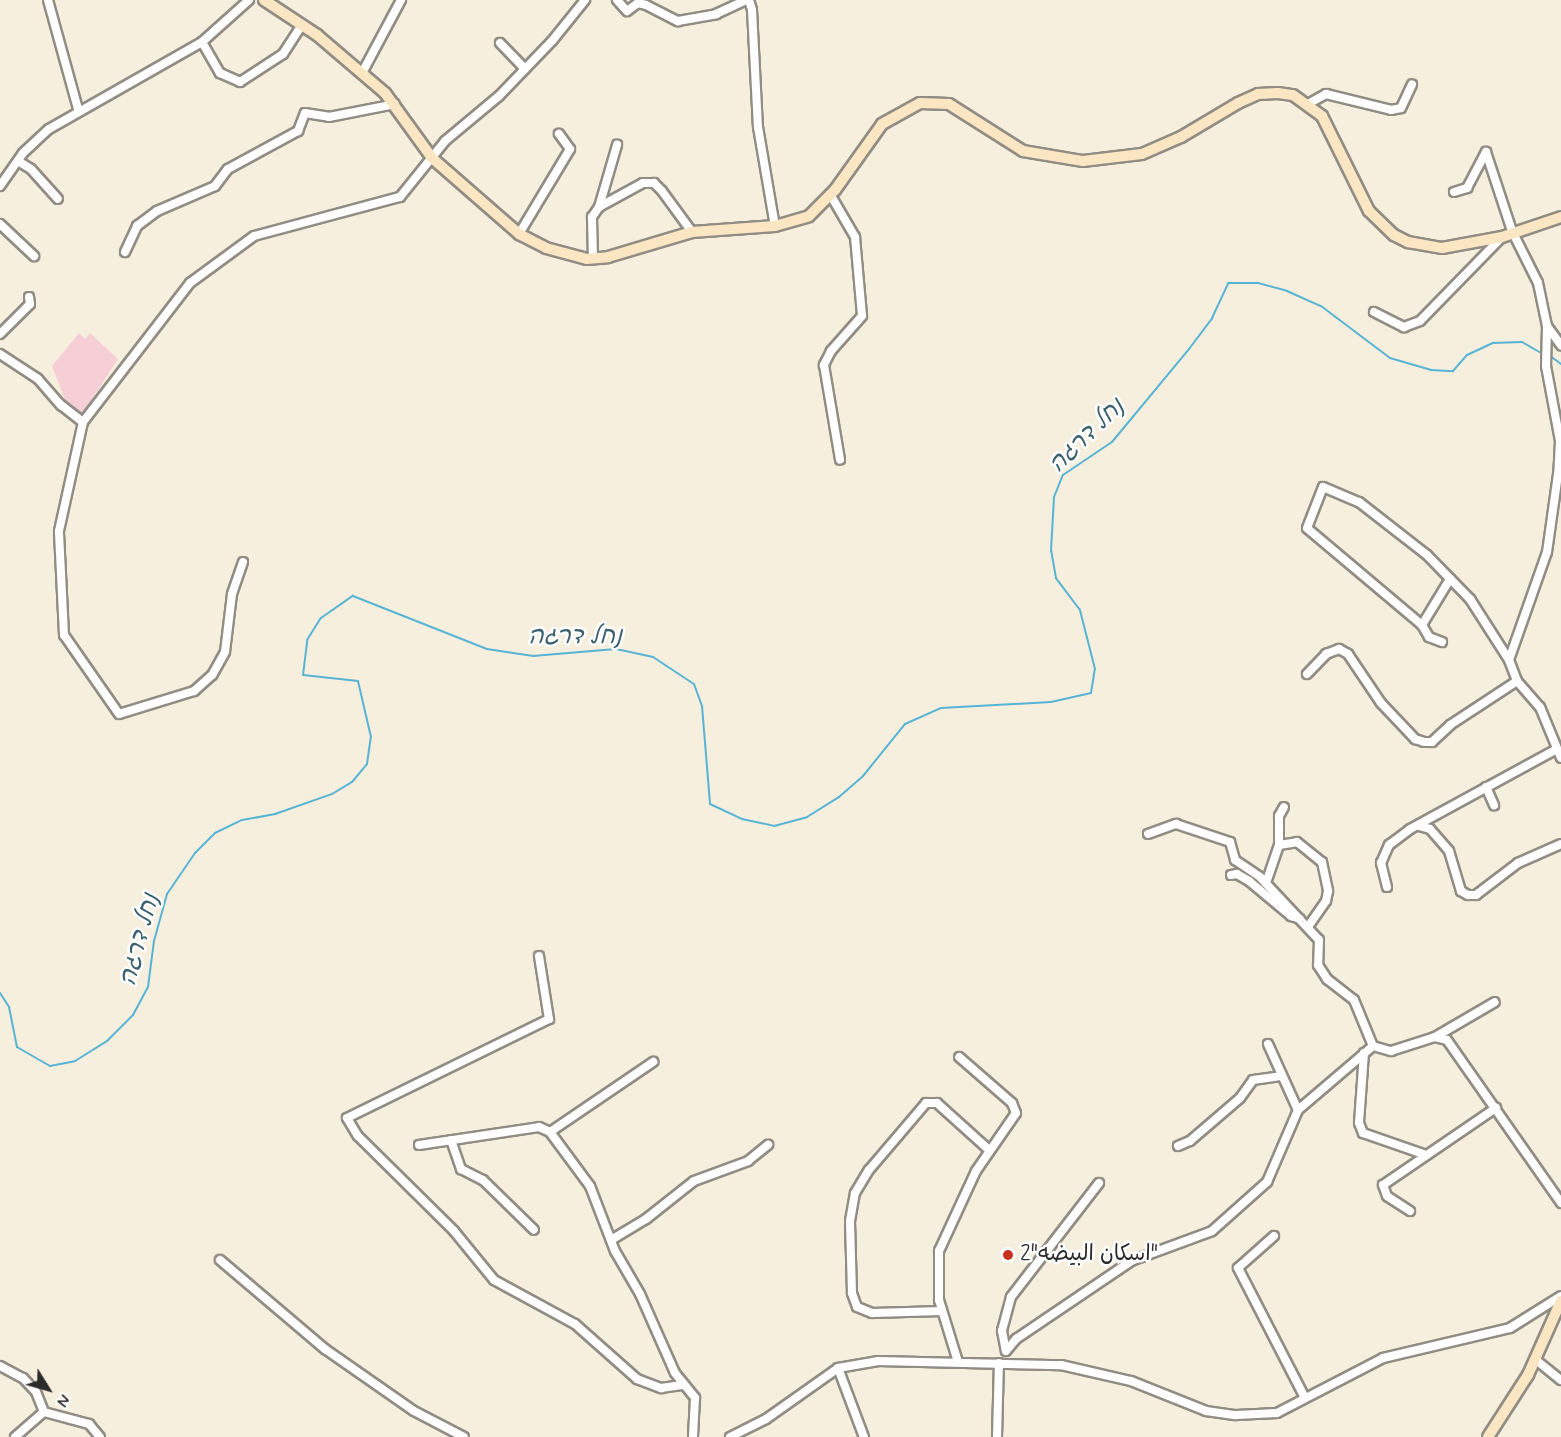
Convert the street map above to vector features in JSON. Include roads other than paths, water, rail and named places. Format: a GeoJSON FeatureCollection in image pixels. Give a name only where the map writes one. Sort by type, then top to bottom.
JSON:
{"type":"FeatureCollection","features":[{"type":"Feature","properties":{"kind":"street"},"geometry":{"type":"LineString","coordinates":[[48,0],[78,109]]}},
{"type":"Feature","properties":{"kind":"street"},"geometry":{"type":"LineString","coordinates":[[0,186],[18,161],[49,129],[78,109],[104,100],[202,42],[249,0]]}},
{"type":"Feature","properties":{"kind":"street"},"geometry":{"type":"LineString","coordinates":[[264,0],[302,25],[362,73],[395,104],[432,158],[519,234],[565,255],[593,259],[692,232],[775,226],[809,216],[830,194],[882,124],[920,103],[949,104],[1023,151],[1083,161],[1142,154],[1181,137],[1258,94],[1293,95],[1308,104],[1334,134],[1369,211],[1394,235],[1423,248],[1507,234],[1561,217]]}},
{"type":"Feature","properties":{"kind":"street"},"geometry":{"type":"LineString","coordinates":[[243,562],[232,594],[225,652],[212,675],[194,691],[119,714],[63,635],[59,531],[83,422],[190,283],[228,252],[254,236],[276,228],[394,200],[445,141],[525,69],[585,0]]}},
{"type":"Feature","properties":{"kind":"street"},"geometry":{"type":"LineString","coordinates":[[617,0],[627,11],[638,3],[648,2],[678,21],[717,14],[747,0],[758,127],[775,226]]}},
{"type":"Feature","properties":{"kind":"street"},"geometry":{"type":"LineString","coordinates":[[362,73],[398,1]]}},
{"type":"Feature","properties":{"kind":"street"},"geometry":{"type":"LineString","coordinates":[[202,42],[219,73],[240,82],[282,54],[302,25]]}},
{"type":"Feature","properties":{"kind":"street"},"geometry":{"type":"LineString","coordinates":[[500,43],[525,69]]}},
{"type":"Feature","properties":{"kind":"street"},"geometry":{"type":"LineString","coordinates":[[1308,104],[1326,94],[1391,110],[1401,108],[1413,84]]}},
{"type":"Feature","properties":{"kind":"street"},"geometry":{"type":"LineString","coordinates":[[125,252],[137,226],[151,216],[215,186],[228,169],[298,131],[305,113],[329,117],[395,104]]}},
{"type":"Feature","properties":{"kind":"street"},"geometry":{"type":"LineString","coordinates":[[519,234],[570,149],[558,134]]}},
{"type":"Feature","properties":{"kind":"street"},"geometry":{"type":"LineString","coordinates":[[593,259],[592,217],[599,207],[616,145]]}},
{"type":"Feature","properties":{"kind":"street"},"geometry":{"type":"LineString","coordinates":[[1454,192],[1467,188],[1486,152],[1507,234],[1538,283],[1547,326],[1546,366],[1560,441],[1558,474],[1547,552],[1509,660]]}},
{"type":"Feature","properties":{"kind":"street"},"geometry":{"type":"LineString","coordinates":[[18,161],[31,169],[58,199]]}},
{"type":"Feature","properties":{"kind":"street"},"geometry":{"type":"LineString","coordinates":[[599,207],[642,183],[654,183],[692,232]]}},
{"type":"Feature","properties":{"kind":"street"},"geometry":{"type":"LineString","coordinates":[[830,194],[855,237],[862,316],[831,351],[824,366],[840,460]]}},
{"type":"Feature","properties":{"kind":"street"},"geometry":{"type":"LineString","coordinates":[[0,224],[34,256]]}},
{"type":"Feature","properties":{"kind":"street"},"geometry":{"type":"LineString","coordinates":[[1374,312],[1404,327],[1420,321],[1507,234]]}},
{"type":"Feature","properties":{"kind":"street"},"geometry":{"type":"LineString","coordinates":[[0,334],[30,303],[29,297]]}},
{"type":"Feature","properties":{"kind":"street"},"geometry":{"type":"LineString","coordinates":[[1547,326],[1561,345]]}},
{"type":"Feature","properties":{"kind":"street"},"geometry":{"type":"LineString","coordinates":[[0,354],[38,379],[61,405],[83,422]]}},
{"type":"Feature","properties":{"kind":"street"},"geometry":{"type":"LineString","coordinates":[[1442,642],[1429,638],[1422,625],[1307,528],[1323,487],[1359,502],[1394,527],[1470,599],[1509,660],[1517,681],[1540,707],[1561,758]]}},
{"type":"Feature","properties":{"kind":"street"},"geometry":{"type":"LineString","coordinates":[[1422,625],[1450,579]]}},
{"type":"Feature","properties":{"kind":"street"},"geometry":{"type":"LineString","coordinates":[[1307,674],[1326,654],[1339,648],[1348,654],[1381,703],[1415,739],[1424,742],[1432,742],[1450,725],[1517,681]]}},
{"type":"Feature","properties":{"kind":"street"},"geometry":{"type":"LineString","coordinates":[[1387,887],[1381,863],[1389,844],[1486,787],[1557,749]]}},
{"type":"Feature","properties":{"kind":"street"},"geometry":{"type":"LineString","coordinates":[[1486,787],[1494,806]]}},
{"type":"Feature","properties":{"kind":"street"},"geometry":{"type":"LineString","coordinates":[[1266,883],[1279,845],[1279,816],[1284,807]]}},
{"type":"Feature","properties":{"kind":"street"},"geometry":{"type":"LineString","coordinates":[[1148,834],[1176,824],[1230,842],[1235,860],[1266,883],[1302,919],[1319,940],[1318,966],[1327,979],[1354,1000],[1373,1046]]}},
{"type":"Feature","properties":{"kind":"street"},"geometry":{"type":"LineString","coordinates":[[1419,826],[1430,829],[1449,851],[1461,891],[1468,895],[1476,895],[1518,862],[1561,844]]}},
{"type":"Feature","properties":{"kind":"street"},"geometry":{"type":"LineString","coordinates":[[1279,845],[1297,842],[1322,862],[1328,891],[1326,902],[1308,927]]}},
{"type":"Feature","properties":{"kind":"street"},"geometry":{"type":"LineString","coordinates":[[1230,875],[1237,874],[1250,881],[1291,916],[1302,919]]}},
{"type":"Feature","properties":{"kind":"street"},"geometry":{"type":"LineString","coordinates":[[539,956],[549,1019],[348,1118],[358,1136],[454,1231],[494,1280],[575,1324],[637,1379],[661,1388],[682,1385]]}},
{"type":"Feature","properties":{"kind":"street"},"geometry":{"type":"LineString","coordinates":[[1373,1046],[1391,1051],[1435,1037],[1495,1002]]}},
{"type":"Feature","properties":{"kind":"street"},"geometry":{"type":"LineString","coordinates":[[1435,1037],[1447,1041],[1561,1203]]}},
{"type":"Feature","properties":{"kind":"street"},"geometry":{"type":"LineString","coordinates":[[1268,1044],[1298,1110]]}},
{"type":"Feature","properties":{"kind":"street"},"geometry":{"type":"LineString","coordinates":[[1099,1183],[1011,1297],[1002,1331],[1006,1351],[1016,1340],[1131,1261],[1212,1231],[1268,1182],[1298,1110],[1373,1046]]}},
{"type":"Feature","properties":{"kind":"street"},"geometry":{"type":"LineString","coordinates":[[1364,1053],[1359,1123],[1363,1133],[1426,1155]]}},
{"type":"Feature","properties":{"kind":"street"},"geometry":{"type":"LineString","coordinates":[[958,1057],[1015,1107],[1013,1118],[988,1149],[952,1217],[939,1251],[937,1287],[958,1362]]}},
{"type":"Feature","properties":{"kind":"street"},"geometry":{"type":"LineString","coordinates":[[550,1132],[653,1062]]}},
{"type":"Feature","properties":{"kind":"street"},"geometry":{"type":"LineString","coordinates":[[1178,1146],[1190,1141],[1240,1098],[1253,1080],[1281,1076]]}},
{"type":"Feature","properties":{"kind":"street"},"geometry":{"type":"LineString","coordinates":[[942,1311],[872,1313],[858,1307],[852,1293],[850,1221],[855,1193],[869,1170],[926,1103],[937,1104],[988,1149]]}},
{"type":"Feature","properties":{"kind":"street"},"geometry":{"type":"LineString","coordinates":[[1410,1210],[1387,1196],[1383,1185],[1496,1108]]}},
{"type":"Feature","properties":{"kind":"street"},"geometry":{"type":"LineString","coordinates":[[420,1145],[538,1127],[550,1132],[590,1186],[611,1240],[682,1385],[692,1392],[697,1407],[693,1437]]}},
{"type":"Feature","properties":{"kind":"street"},"geometry":{"type":"LineString","coordinates":[[451,1140],[461,1169],[483,1180],[534,1230]]}},
{"type":"Feature","properties":{"kind":"street"},"geometry":{"type":"LineString","coordinates":[[611,1240],[646,1219],[688,1184],[748,1161],[768,1145]]}},
{"type":"Feature","properties":{"kind":"street"},"geometry":{"type":"LineString","coordinates":[[1274,1236],[1238,1268],[1305,1398]]}},
{"type":"Feature","properties":{"kind":"street"},"geometry":{"type":"LineString","coordinates":[[220,1260],[325,1349],[414,1411],[464,1437]]}},
{"type":"Feature","properties":{"kind":"street"},"geometry":{"type":"LineString","coordinates":[[730,1437],[766,1419],[838,1368],[878,1361],[1043,1363],[1131,1381],[1206,1411],[1236,1415],[1277,1413],[1383,1358],[1510,1328],[1561,1296]]}},
{"type":"Feature","properties":{"kind":"street"},"geometry":{"type":"LineString","coordinates":[[1488,1437],[1536,1360],[1561,1301]]}},
{"type":"Feature","properties":{"kind":"street"},"geometry":{"type":"LineString","coordinates":[[1536,1360],[1561,1380]]}},
{"type":"Feature","properties":{"kind":"street"},"geometry":{"type":"LineString","coordinates":[[997,1437],[999,1364]]}},
{"type":"Feature","properties":{"kind":"street"},"geometry":{"type":"LineString","coordinates":[[0,1366],[22,1378],[36,1392],[44,1413]]}},
{"type":"Feature","properties":{"kind":"street"},"geometry":{"type":"LineString","coordinates":[[838,1368],[864,1437]]}},
{"type":"Feature","properties":{"kind":"street"},"geometry":{"type":"LineString","coordinates":[[15,1437],[44,1413]]}},
{"type":"Feature","properties":{"kind":"street"},"geometry":{"type":"LineString","coordinates":[[44,1413],[88,1424],[100,1437]]}},
{"type":"Feature","properties":{"kind":"waterway","name":"נחל דרגה"},"geometry":{"type":"LineString","coordinates":[[0,993],[9,1007],[17,1047],[50,1066],[75,1061],[108,1040],[133,1015],[148,987],[154,941],[167,894],[195,853],[215,833],[242,820],[275,814],[332,794],[352,782],[367,764],[371,737],[358,681],[303,675],[307,640],[321,618],[353,596],[487,649],[533,656],[616,649],[653,657],[694,684],[702,706],[710,804],[742,819],[774,826],[807,817],[839,797],[863,776],[905,724],[941,708],[1051,702],[1091,693],[1095,669],[1080,610],[1056,578],[1051,551],[1054,497],[1063,475],[1112,442],[1189,349],[1212,318],[1228,283],[1258,283],[1287,291],[1321,306],[1390,358],[1431,370],[1453,371],[1467,355],[1493,343],[1522,342],[1539,352]]}},
{"type":"Feature","properties":{"kind":"waterway","name":"נחל דרגה"},"geometry":{"type":"LineString","coordinates":[[1549,355],[1561,364]]}},
{"type":"Feature","properties":{"kind":"place","name":"اسكان البيضه\"2\""},"geometry":{"type":"Point","coordinates":[1008,1255]}}]}
